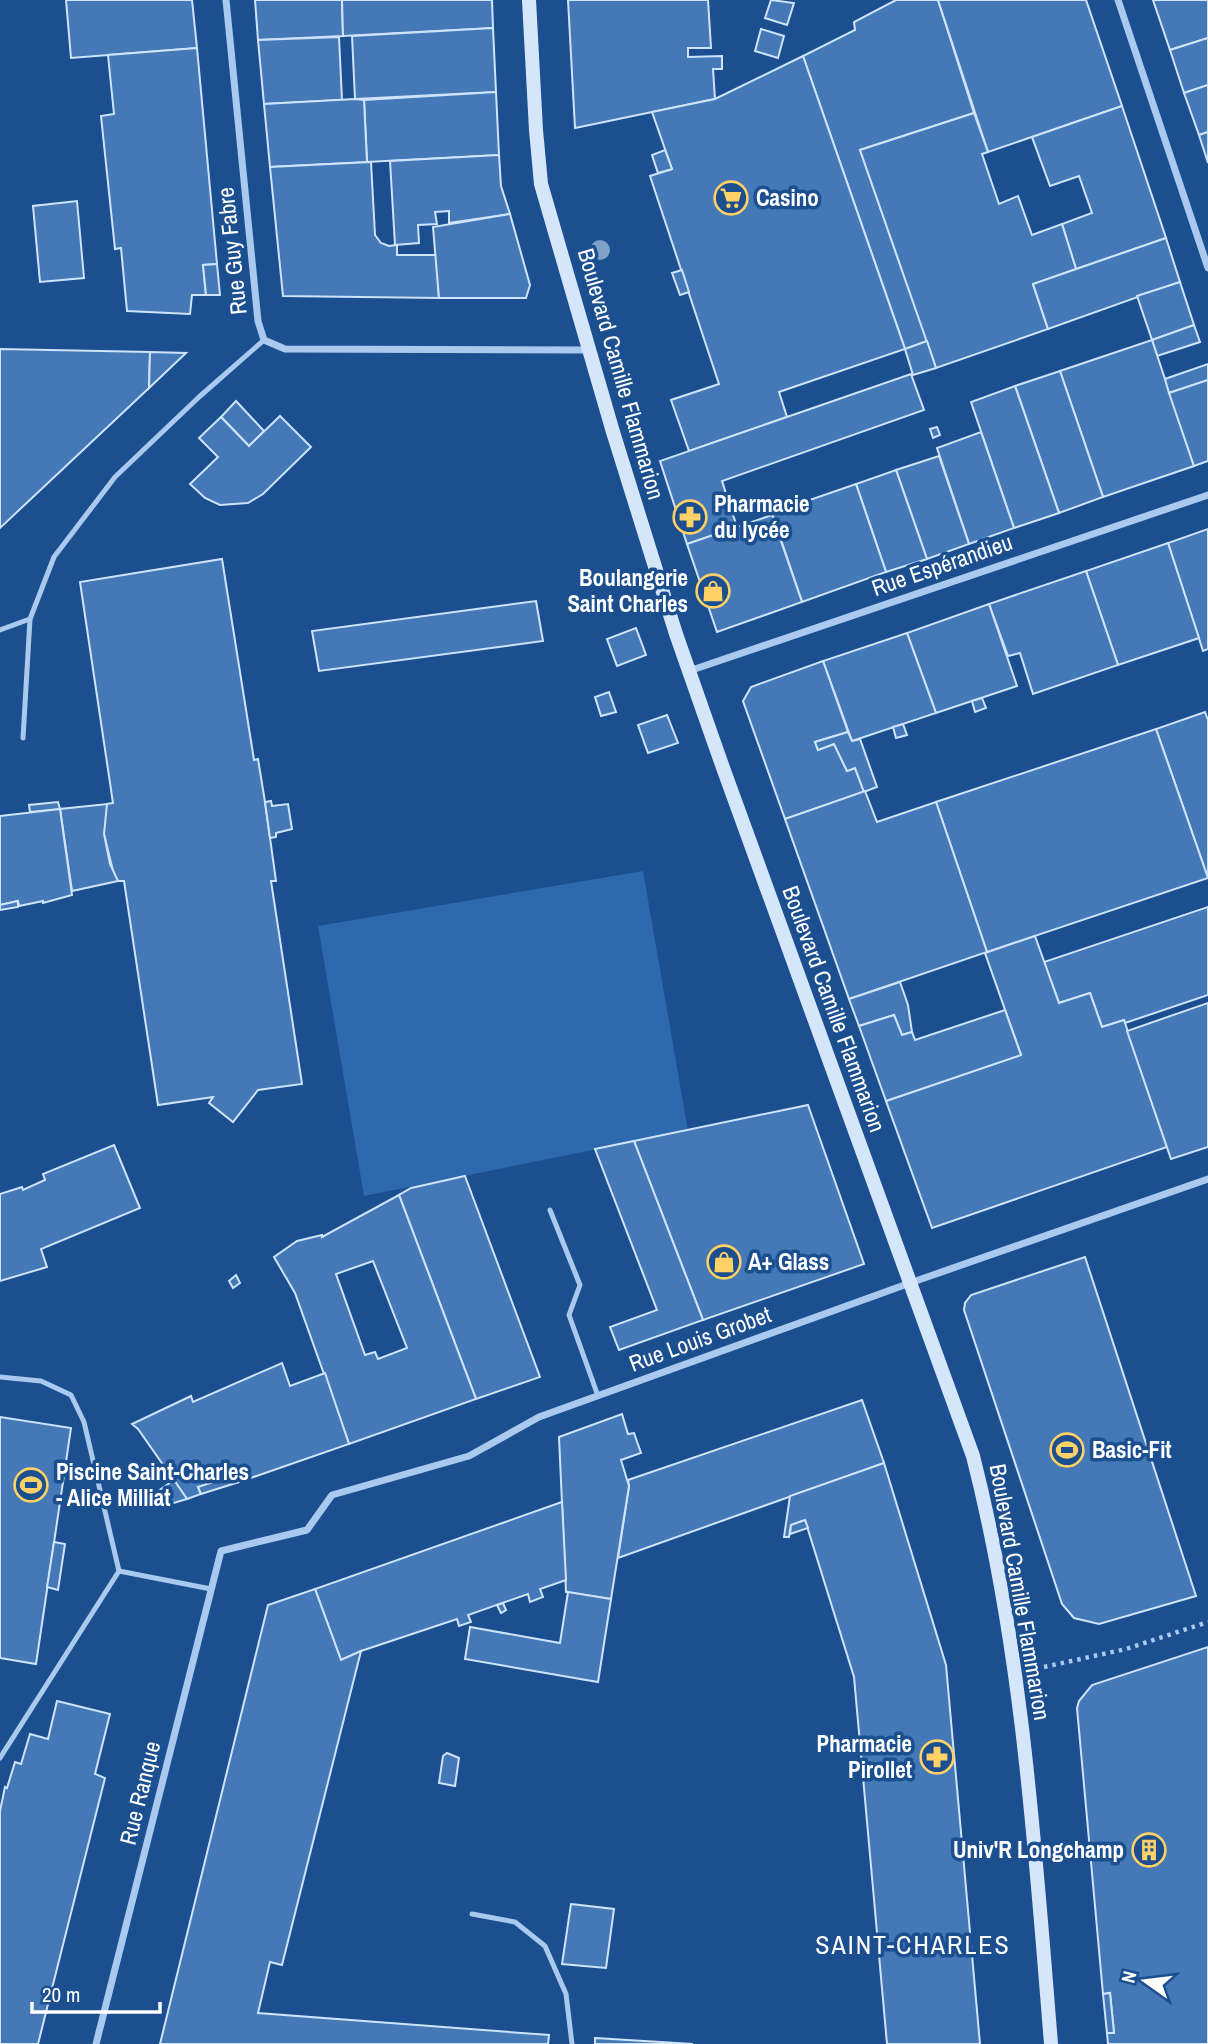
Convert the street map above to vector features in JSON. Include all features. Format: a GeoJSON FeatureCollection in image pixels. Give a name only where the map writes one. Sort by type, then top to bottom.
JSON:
{"type":"FeatureCollection","features":[{"type":"Feature","properties":{"kind":"street","name":"Rue Guy Fabre"},"geometry":{"type":"LineString","coordinates":[[226,0],[258,321],[264,340],[285,349],[589,350]]}},
{"type":"Feature","properties":{"kind":"street","name":"Boulevard Camille Flammarion"},"geometry":{"type":"LineString","coordinates":[[529,0],[541,184],[589,350],[689,671],[973,1456],[984,1500],[1015,1673],[1034,1835],[1051,2044]]}},
{"type":"Feature","properties":{"kind":"street"},"geometry":{"type":"LineString","coordinates":[[1118,0],[1208,268]]}},
{"type":"Feature","properties":{"kind":"street","name":"Rue Espérandieu"},"geometry":{"type":"LineString","coordinates":[[689,671],[1208,495]]}},
{"type":"Feature","properties":{"kind":"street","name":"Rue Louis Grobet"},"geometry":{"type":"LineString","coordinates":[[221,1551],[307,1530],[332,1495],[469,1455],[539,1417],[1208,1179]]}},
{"type":"Feature","properties":{"kind":"street","name":"Rue Ranque"},"geometry":{"type":"LineString","coordinates":[[96,2044],[221,1551]]}},
{"type":"Feature","properties":{"kind":"lane"},"geometry":{"type":"LineString","coordinates":[[23,738],[30,619],[54,557],[115,477],[264,340]]}},
{"type":"Feature","properties":{"kind":"lane"},"geometry":{"type":"LineString","coordinates":[[0,630],[30,619]]}},
{"type":"Feature","properties":{"kind":"lane"},"geometry":{"type":"LineString","coordinates":[[550,1210],[580,1284],[569,1315],[598,1396]]}},
{"type":"Feature","properties":{"kind":"lane"},"geometry":{"type":"LineString","coordinates":[[0,1377],[41,1381],[71,1395],[83,1422],[119,1571],[0,1758]]}},
{"type":"Feature","properties":{"kind":"lane"},"geometry":{"type":"LineString","coordinates":[[119,1571],[211,1589]]}},
{"type":"Feature","properties":{"kind":"lane"},"geometry":{"type":"LineString","coordinates":[[472,1914],[515,1922],[545,1946],[566,1994],[572,2044]]}},
{"type":"Feature","properties":{"kind":"path"},"geometry":{"type":"LineString","coordinates":[[1015,1673],[1126,1649],[1208,1622]]}},
{"type":"Feature","properties":{"kind":"shaded area"},"geometry":{"type":"Polygon","coordinates":[[[643,871],[688,1131],[364,1196],[318,926],[643,871]]]}},
{"type":"Feature","properties":{"kind":"building"},"geometry":{"type":"Polygon","coordinates":[[[66,0],[192,0],[197,48],[71,58],[66,0]]]}},
{"type":"Feature","properties":{"kind":"building"},"geometry":{"type":"Polygon","coordinates":[[[255,0],[342,0],[343,36],[258,40],[255,0]]]}},
{"type":"Feature","properties":{"kind":"building"},"geometry":{"type":"Polygon","coordinates":[[[342,0],[492,0],[493,28],[343,36],[342,0]]]}},
{"type":"Feature","properties":{"kind":"building"},"geometry":{"type":"Polygon","coordinates":[[[568,0],[708,0],[711,48],[688,48],[688,57],[722,56],[722,69],[713,69],[715,99],[575,128],[568,0]]]}},
{"type":"Feature","properties":{"kind":"building"},"geometry":{"type":"Polygon","coordinates":[[[771,0],[794,3],[787,25],[765,18],[771,0]]]}},
{"type":"Feature","properties":{"kind":"building"},"geometry":{"type":"Polygon","coordinates":[[[896,0],[938,0],[974,113],[860,150],[927,341],[905,349],[803,56],[855,30],[854,22],[896,0]]]}},
{"type":"Feature","properties":{"kind":"building"},"geometry":{"type":"Polygon","coordinates":[[[938,0],[1086,0],[1122,106],[988,152],[938,0]]]}},
{"type":"Feature","properties":{"kind":"building"},"geometry":{"type":"Polygon","coordinates":[[[1153,0],[1208,0],[1208,38],[1170,50],[1153,0]]]}},
{"type":"Feature","properties":{"kind":"building"},"geometry":{"type":"Polygon","coordinates":[[[493,28],[496,92],[355,99],[352,36],[493,28]]]}},
{"type":"Feature","properties":{"kind":"building"},"geometry":{"type":"Polygon","coordinates":[[[761,29],[784,36],[778,58],[755,51],[761,29]]]}},
{"type":"Feature","properties":{"kind":"building"},"geometry":{"type":"Polygon","coordinates":[[[339,37],[342,100],[264,104],[258,40],[339,37]]]}},
{"type":"Feature","properties":{"kind":"building"},"geometry":{"type":"Polygon","coordinates":[[[1208,38],[1208,85],[1184,93],[1170,50],[1208,38]]]}},
{"type":"Feature","properties":{"kind":"building"},"geometry":{"type":"Polygon","coordinates":[[[197,48],[217,264],[203,265],[206,295],[192,295],[190,314],[127,311],[121,248],[115,249],[101,116],[114,114],[108,55],[197,48]]]}},
{"type":"Feature","properties":{"kind":"building"},"geometry":{"type":"Polygon","coordinates":[[[803,56],[905,349],[779,392],[787,417],[689,451],[671,400],[719,384],[650,176],[672,169],[652,112],[715,99],[803,56]]]}},
{"type":"Feature","properties":{"kind":"building"},"geometry":{"type":"Polygon","coordinates":[[[1208,85],[1208,132],[1199,135],[1184,93],[1208,85]]]}},
{"type":"Feature","properties":{"kind":"building"},"geometry":{"type":"Polygon","coordinates":[[[496,92],[499,155],[367,162],[364,100],[496,92]]]}},
{"type":"Feature","properties":{"kind":"building"},"geometry":{"type":"Polygon","coordinates":[[[364,100],[367,162],[270,167],[264,104],[364,100]]]}},
{"type":"Feature","properties":{"kind":"building"},"geometry":{"type":"Polygon","coordinates":[[[1122,106],[1166,238],[1076,269],[1062,224],[1092,213],[1079,176],[1050,186],[1032,137],[1122,106]]]}},
{"type":"Feature","properties":{"kind":"building"},"geometry":{"type":"Polygon","coordinates":[[[974,113],[988,152],[982,154],[999,204],[1018,196],[1032,235],[1062,224],[1076,269],[1033,284],[1048,329],[936,368],[860,150],[974,113]]]}},
{"type":"Feature","properties":{"kind":"building"},"geometry":{"type":"Polygon","coordinates":[[[1208,132],[1208,163],[1199,135],[1208,132]]]}},
{"type":"Feature","properties":{"kind":"building"},"geometry":{"type":"Polygon","coordinates":[[[665,150],[672,169],[658,173],[652,155],[665,150]]]}},
{"type":"Feature","properties":{"kind":"building"},"geometry":{"type":"Polygon","coordinates":[[[499,155],[501,186],[510,214],[449,223],[449,211],[435,212],[437,224],[418,225],[419,243],[395,245],[390,161],[499,155]]]}},
{"type":"Feature","properties":{"kind":"building"},"geometry":{"type":"Polygon","coordinates":[[[371,162],[375,235],[381,243],[397,245],[397,255],[436,255],[439,298],[283,296],[270,167],[371,162]]]}},
{"type":"Feature","properties":{"kind":"building"},"geometry":{"type":"Polygon","coordinates":[[[77,201],[84,278],[40,282],[33,206],[77,201]]]}},
{"type":"Feature","properties":{"kind":"building"},"geometry":{"type":"Polygon","coordinates":[[[510,214],[530,285],[526,298],[439,298],[433,227],[510,214]]]}},
{"type":"Feature","properties":{"kind":"building"},"geometry":{"type":"Polygon","coordinates":[[[1166,238],[1180,282],[1048,329],[1033,284],[1166,238]]]}},
{"type":"Feature","properties":{"kind":"building"},"geometry":{"type":"Polygon","coordinates":[[[217,264],[220,295],[206,295],[203,265],[217,264]]]}},
{"type":"Feature","properties":{"kind":"building"},"geometry":{"type":"Polygon","coordinates":[[[682,270],[689,292],[680,295],[672,273],[682,270]]]}},
{"type":"Feature","properties":{"kind":"building"},"geometry":{"type":"Polygon","coordinates":[[[1180,282],[1194,325],[1152,340],[1137,296],[1180,282]]]}},
{"type":"Feature","properties":{"kind":"building"},"geometry":{"type":"Polygon","coordinates":[[[1194,325],[1200,342],[1157,356],[1152,340],[1194,325]]]}},
{"type":"Feature","properties":{"kind":"building"},"geometry":{"type":"Polygon","coordinates":[[[1152,340],[1194,466],[1103,497],[1060,371],[1152,340]]]}},
{"type":"Feature","properties":{"kind":"building"},"geometry":{"type":"Polygon","coordinates":[[[927,341],[936,368],[913,375],[905,349],[927,341]]]}},
{"type":"Feature","properties":{"kind":"building"},"geometry":{"type":"Polygon","coordinates":[[[0,349],[150,352],[149,388],[0,528],[0,349]]]}},
{"type":"Feature","properties":{"kind":"building"},"geometry":{"type":"Polygon","coordinates":[[[150,352],[186,353],[149,388],[150,352]]]}},
{"type":"Feature","properties":{"kind":"building"},"geometry":{"type":"Polygon","coordinates":[[[1208,364],[1208,380],[1169,393],[1165,379],[1208,364]]]}},
{"type":"Feature","properties":{"kind":"building"},"geometry":{"type":"Polygon","coordinates":[[[1060,371],[1103,497],[1059,513],[1015,386],[1060,371]]]}},
{"type":"Feature","properties":{"kind":"building"},"geometry":{"type":"Polygon","coordinates":[[[911,374],[924,410],[722,481],[737,527],[687,544],[660,461],[911,374]]]}},
{"type":"Feature","properties":{"kind":"building"},"geometry":{"type":"Polygon","coordinates":[[[1208,380],[1208,461],[1194,466],[1169,393],[1208,380]]]}},
{"type":"Feature","properties":{"kind":"building"},"geometry":{"type":"Polygon","coordinates":[[[1015,386],[1059,513],[1014,528],[971,402],[1015,386]]]}},
{"type":"Feature","properties":{"kind":"building"},"geometry":{"type":"Polygon","coordinates":[[[236,401],[264,431],[249,446],[221,417],[236,401]]]}},
{"type":"Feature","properties":{"kind":"building"},"geometry":{"type":"Polygon","coordinates":[[[280,416],[311,447],[263,494],[248,503],[220,505],[205,498],[190,484],[218,457],[199,438],[221,417],[249,446],[280,416]]]}},
{"type":"Feature","properties":{"kind":"building"},"geometry":{"type":"Polygon","coordinates":[[[937,427],[940,435],[933,438],[930,429],[937,427]]]}},
{"type":"Feature","properties":{"kind":"building"},"geometry":{"type":"Polygon","coordinates":[[[981,432],[1014,528],[969,544],[937,448],[981,432]]]}},
{"type":"Feature","properties":{"kind":"building"},"geometry":{"type":"Polygon","coordinates":[[[939,456],[969,544],[927,559],[896,470],[939,456]]]}},
{"type":"Feature","properties":{"kind":"building"},"geometry":{"type":"Polygon","coordinates":[[[896,470],[927,559],[886,572],[856,484],[896,470]]]}},
{"type":"Feature","properties":{"kind":"building"},"geometry":{"type":"Polygon","coordinates":[[[856,484],[886,572],[802,602],[772,513],[856,484]]]}},
{"type":"Feature","properties":{"kind":"building"},"geometry":{"type":"Polygon","coordinates":[[[772,515],[802,602],[717,632],[687,544],[772,515]]]}},
{"type":"Feature","properties":{"kind":"building"},"geometry":{"type":"Polygon","coordinates":[[[1208,529],[1208,649],[1203,651],[1168,543],[1208,529]]]}},
{"type":"Feature","properties":{"kind":"building"},"geometry":{"type":"Polygon","coordinates":[[[1168,543],[1199,638],[1118,665],[1086,571],[1168,543]]]}},
{"type":"Feature","properties":{"kind":"building"},"geometry":{"type":"Polygon","coordinates":[[[222,559],[254,760],[258,759],[265,802],[276,881],[271,881],[302,1084],[258,1090],[233,1122],[209,1103],[213,1097],[158,1105],[124,881],[118,881],[114,875],[104,834],[105,809],[107,804],[113,803],[80,582],[222,559]]]}},
{"type":"Feature","properties":{"kind":"building"},"geometry":{"type":"Polygon","coordinates":[[[1086,571],[1118,665],[1033,694],[1020,653],[1008,656],[989,604],[1086,571]]]}},
{"type":"Feature","properties":{"kind":"building"},"geometry":{"type":"Polygon","coordinates":[[[536,601],[543,641],[319,671],[312,631],[536,601]]]}},
{"type":"Feature","properties":{"kind":"building"},"geometry":{"type":"Polygon","coordinates":[[[989,604],[1017,686],[936,713],[907,633],[989,604]]]}},
{"type":"Feature","properties":{"kind":"building"},"geometry":{"type":"Polygon","coordinates":[[[636,628],[646,655],[617,666],[607,639],[636,628]]]}},
{"type":"Feature","properties":{"kind":"building"},"geometry":{"type":"Polygon","coordinates":[[[907,633],[936,713],[852,741],[823,661],[907,633]]]}},
{"type":"Feature","properties":{"kind":"building"},"geometry":{"type":"Polygon","coordinates":[[[823,661],[848,732],[815,742],[818,750],[834,744],[847,771],[855,768],[864,792],[785,819],[743,701],[751,687],[823,661]]]}},
{"type":"Feature","properties":{"kind":"building"},"geometry":{"type":"Polygon","coordinates":[[[609,692],[616,712],[601,716],[595,697],[609,692]]]}},
{"type":"Feature","properties":{"kind":"building"},"geometry":{"type":"Polygon","coordinates":[[[982,698],[986,708],[975,712],[972,701],[982,698]]]}},
{"type":"Feature","properties":{"kind":"building"},"geometry":{"type":"Polygon","coordinates":[[[1205,712],[1208,720],[1208,878],[1156,729],[1205,712]]]}},
{"type":"Feature","properties":{"kind":"building"},"geometry":{"type":"Polygon","coordinates":[[[667,715],[678,743],[648,753],[638,725],[667,715]]]}},
{"type":"Feature","properties":{"kind":"building"},"geometry":{"type":"Polygon","coordinates":[[[903,724],[907,735],[896,738],[893,727],[903,724]]]}},
{"type":"Feature","properties":{"kind":"building"},"geometry":{"type":"Polygon","coordinates":[[[1156,729],[1208,878],[987,952],[936,802],[1156,729]]]}},
{"type":"Feature","properties":{"kind":"building"},"geometry":{"type":"Polygon","coordinates":[[[848,732],[852,741],[860,739],[877,787],[864,792],[855,768],[847,771],[834,744],[818,750],[815,742],[848,732]]]}},
{"type":"Feature","properties":{"kind":"building"},"geometry":{"type":"Polygon","coordinates":[[[865,791],[877,822],[936,802],[987,952],[849,999],[785,819],[865,791]]]}},
{"type":"Feature","properties":{"kind":"building"},"geometry":{"type":"Polygon","coordinates":[[[271,801],[272,806],[288,804],[292,829],[276,833],[276,837],[270,838],[265,802],[271,801]]]}},
{"type":"Feature","properties":{"kind":"building"},"geometry":{"type":"Polygon","coordinates":[[[58,802],[60,809],[30,812],[29,805],[58,802]]]}},
{"type":"Feature","properties":{"kind":"building"},"geometry":{"type":"Polygon","coordinates":[[[107,804],[104,834],[110,864],[118,881],[72,891],[60,809],[107,804]]]}},
{"type":"Feature","properties":{"kind":"building"},"geometry":{"type":"Polygon","coordinates":[[[60,809],[72,895],[43,903],[19,906],[18,901],[0,905],[0,816],[60,809]]]}},
{"type":"Feature","properties":{"kind":"building"},"geometry":{"type":"Polygon","coordinates":[[[18,901],[18,907],[0,910],[0,905],[18,901]]]}},
{"type":"Feature","properties":{"kind":"building"},"geometry":{"type":"Polygon","coordinates":[[[1208,907],[1208,995],[1125,1023],[1124,1020],[1102,1027],[1090,993],[1059,1003],[1044,962],[1208,907]]]}},
{"type":"Feature","properties":{"kind":"building"},"geometry":{"type":"Polygon","coordinates":[[[1035,936],[1059,1003],[1090,993],[1102,1027],[1124,1020],[1167,1147],[932,1228],[886,1101],[1021,1055],[985,953],[1035,936]]]}},
{"type":"Feature","properties":{"kind":"building"},"geometry":{"type":"Polygon","coordinates":[[[900,982],[908,1005],[912,1032],[902,1035],[894,1015],[859,1026],[849,999],[900,982]]]}},
{"type":"Feature","properties":{"kind":"building"},"geometry":{"type":"Polygon","coordinates":[[[1208,1003],[1208,1147],[1171,1159],[1127,1031],[1208,1003]]]}},
{"type":"Feature","properties":{"kind":"building"},"geometry":{"type":"Polygon","coordinates":[[[1005,1010],[1021,1055],[886,1101],[859,1026],[894,1015],[902,1035],[912,1032],[915,1040],[1005,1010]]]}},
{"type":"Feature","properties":{"kind":"building"},"geometry":{"type":"Polygon","coordinates":[[[808,1105],[864,1264],[703,1320],[634,1141],[808,1105]]]}},
{"type":"Feature","properties":{"kind":"building"},"geometry":{"type":"Polygon","coordinates":[[[634,1141],[703,1320],[619,1350],[610,1327],[657,1310],[595,1149],[634,1141]]]}},
{"type":"Feature","properties":{"kind":"building"},"geometry":{"type":"Polygon","coordinates":[[[114,1145],[140,1208],[41,1249],[47,1267],[0,1281],[0,1194],[22,1187],[23,1190],[45,1180],[43,1174],[114,1145]]]}},
{"type":"Feature","properties":{"kind":"building"},"geometry":{"type":"Polygon","coordinates":[[[465,1176],[540,1377],[476,1399],[399,1195],[411,1188],[465,1176]]]}},
{"type":"Feature","properties":{"kind":"building"},"geometry":{"type":"Polygon","coordinates":[[[399,1195],[476,1399],[349,1444],[295,1293],[274,1257],[297,1241],[322,1237],[399,1195]],[[373,1261],[336,1274],[365,1355],[375,1352],[378,1359],[407,1348],[373,1261]]]}},
{"type":"Feature","properties":{"kind":"building"},"geometry":{"type":"Polygon","coordinates":[[[1085,1257],[1196,1596],[1099,1624],[1074,1618],[1062,1604],[964,1310],[971,1295],[1085,1257]]]}},
{"type":"Feature","properties":{"kind":"building"},"geometry":{"type":"Polygon","coordinates":[[[236,1275],[240,1283],[233,1288],[229,1281],[236,1275]]]}},
{"type":"Feature","properties":{"kind":"building"},"geometry":{"type":"Polygon","coordinates":[[[282,1363],[290,1386],[325,1373],[349,1444],[239,1482],[234,1467],[220,1472],[222,1479],[198,1487],[201,1494],[187,1499],[132,1424],[191,1396],[193,1402],[282,1363]]]}},
{"type":"Feature","properties":{"kind":"building"},"geometry":{"type":"Polygon","coordinates":[[[862,1400],[884,1463],[618,1558],[628,1480],[862,1400]]]}},
{"type":"Feature","properties":{"kind":"building"},"geometry":{"type":"Polygon","coordinates":[[[622,1414],[628,1434],[634,1433],[641,1453],[621,1460],[629,1486],[611,1599],[566,1592],[559,1437],[622,1414]]]}},
{"type":"Feature","properties":{"kind":"building","name":"Piscine Saint-Charles - Alice Milliat"},"geometry":{"type":"Polygon","coordinates":[[[0,1417],[71,1428],[36,1664],[0,1658],[0,1417]]]}},
{"type":"Feature","properties":{"kind":"building"},"geometry":{"type":"Polygon","coordinates":[[[884,1463],[946,1665],[980,2044],[887,2044],[854,1677],[805,1520],[791,1525],[789,1537],[784,1537],[790,1496],[884,1463]]]}},
{"type":"Feature","properties":{"kind":"building"},"geometry":{"type":"Polygon","coordinates":[[[234,1467],[239,1482],[201,1494],[198,1487],[222,1479],[220,1472],[234,1467]]]}},
{"type":"Feature","properties":{"kind":"building"},"geometry":{"type":"Polygon","coordinates":[[[174,1480],[187,1499],[157,1508],[151,1496],[174,1480]]]}},
{"type":"Feature","properties":{"kind":"building"},"geometry":{"type":"Polygon","coordinates":[[[562,1502],[566,1580],[540,1589],[543,1597],[530,1602],[528,1594],[468,1615],[471,1622],[459,1626],[457,1619],[341,1660],[315,1589],[562,1502]]]}},
{"type":"Feature","properties":{"kind":"building"},"geometry":{"type":"Polygon","coordinates":[[[805,1520],[808,1528],[790,1534],[791,1525],[805,1520]]]}},
{"type":"Feature","properties":{"kind":"building"},"geometry":{"type":"Polygon","coordinates":[[[54,1542],[65,1544],[58,1590],[47,1587],[54,1542]]]}},
{"type":"Feature","properties":{"kind":"building"},"geometry":{"type":"Polygon","coordinates":[[[315,1589],[341,1660],[361,1651],[282,1965],[270,1962],[258,2013],[549,2035],[548,2044],[160,2044],[268,1605],[315,1589]]]}},
{"type":"Feature","properties":{"kind":"building"},"geometry":{"type":"Polygon","coordinates":[[[568,1592],[611,1599],[598,1682],[465,1659],[470,1627],[560,1643],[568,1592]]]}},
{"type":"Feature","properties":{"kind":"building"},"geometry":{"type":"Polygon","coordinates":[[[503,1603],[506,1610],[501,1613],[497,1605],[503,1603]]]}},
{"type":"Feature","properties":{"kind":"building","name":"Univ'R Longchamp"},"geometry":{"type":"Polygon","coordinates":[[[1208,1647],[1208,2044],[1108,2044],[1107,2033],[1114,2033],[1110,1993],[1103,1994],[1077,1708],[1079,1701],[1092,1685],[1208,1647]]]}},
{"type":"Feature","properties":{"kind":"building"},"geometry":{"type":"Polygon","coordinates":[[[57,1701],[110,1714],[95,1774],[105,1778],[38,2044],[0,2044],[0,1811],[5,1787],[7,1788],[15,1762],[21,1764],[30,1734],[48,1739],[57,1701]]]}},
{"type":"Feature","properties":{"kind":"building"},"geometry":{"type":"Polygon","coordinates":[[[447,1753],[459,1758],[455,1786],[439,1783],[443,1756],[447,1753]]]}},
{"type":"Feature","properties":{"kind":"building"},"geometry":{"type":"Polygon","coordinates":[[[571,1904],[614,1909],[606,1968],[562,1964],[571,1904]]]}},
{"type":"Feature","properties":{"kind":"building"},"geometry":{"type":"Polygon","coordinates":[[[1110,1993],[1114,2033],[1107,2033],[1103,1994],[1110,1993]]]}},
{"type":"Feature","properties":{"kind":"building"},"geometry":{"type":"Polygon","coordinates":[[[595,2038],[693,2044],[595,2044],[595,2038]]]}},
{"type":"Feature","properties":{"kind":"place","name":"Casino"},"geometry":{"type":"Point","coordinates":[731,198]}},
{"type":"Feature","properties":{"kind":"place","name":"Pharmacie du lycée"},"geometry":{"type":"Point","coordinates":[690,517]}},
{"type":"Feature","properties":{"kind":"place","name":"Boulangerie Saint Charles"},"geometry":{"type":"Point","coordinates":[713,591]}},
{"type":"Feature","properties":{"kind":"place","name":"A+ Glass"},"geometry":{"type":"Point","coordinates":[724,1262]}},
{"type":"Feature","properties":{"kind":"place","name":"Basic-Fit"},"geometry":{"type":"Point","coordinates":[1067,1450]}},
{"type":"Feature","properties":{"kind":"place","name":"Piscine Saint-Charles - Alice Milliat"},"geometry":{"type":"Point","coordinates":[31,1485]}},
{"type":"Feature","properties":{"kind":"place","name":"Pharmacie Pirollet"},"geometry":{"type":"Point","coordinates":[937,1757]}},
{"type":"Feature","properties":{"kind":"place","name":"Univ'R Longchamp"},"geometry":{"type":"Point","coordinates":[1149,1850]}},
{"type":"Feature","properties":{"kind":"district","name":"SAINT-CHARLES"},"geometry":{"type":"Point","coordinates":[913,1945]}}]}
